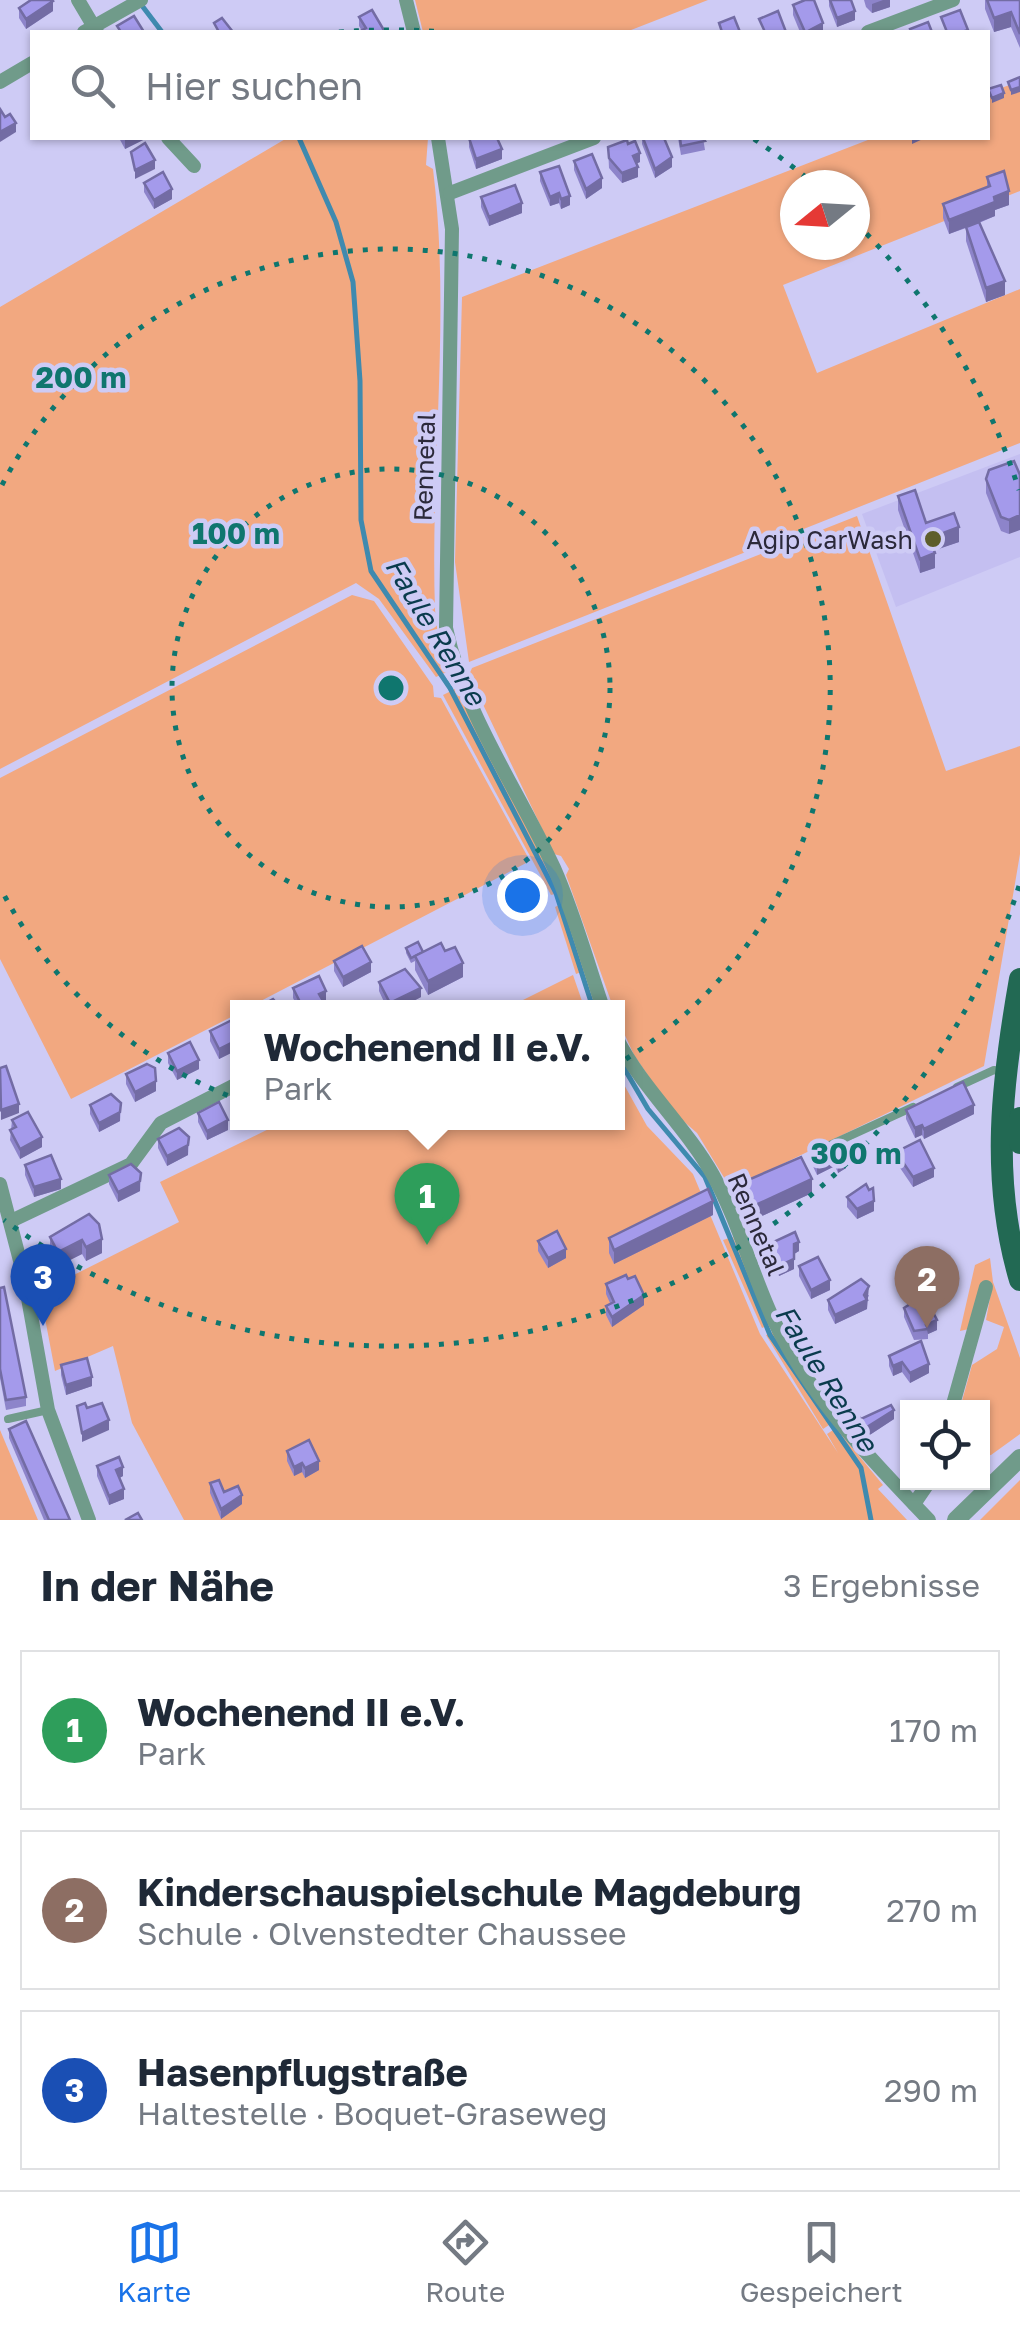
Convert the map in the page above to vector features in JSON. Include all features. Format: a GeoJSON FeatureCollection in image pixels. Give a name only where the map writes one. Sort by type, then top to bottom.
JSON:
{"type":"FeatureCollection","features":[{"type":"Feature","properties":{"kind":"main road"},"geometry":{"type":"LineString","coordinates":[[1020,979],[1004,1072],[1000,1168],[1020,1280]]}},
{"type":"Feature","properties":{"kind":"main road"},"geometry":{"type":"LineString","coordinates":[[1020,1118],[1020,1143]]}},
{"type":"Feature","properties":{"kind":"street"},"geometry":{"type":"LineString","coordinates":[[78,0],[92,30]]}},
{"type":"Feature","properties":{"kind":"street"},"geometry":{"type":"LineString","coordinates":[[94,30],[141,0]]}},
{"type":"Feature","properties":{"kind":"street"},"geometry":{"type":"LineString","coordinates":[[406,0],[414,30]]}},
{"type":"Feature","properties":{"kind":"street"},"geometry":{"type":"LineString","coordinates":[[873,30],[953,0]]}},
{"type":"Feature","properties":{"kind":"street"},"geometry":{"type":"LineString","coordinates":[[0,82],[30,64]]}},
{"type":"Feature","properties":{"kind":"street"},"geometry":{"type":"LineString","coordinates":[[170,140],[194,166]]}},
{"type":"Feature","properties":{"kind":"street","name":"Rennetal"},"geometry":{"type":"LineString","coordinates":[[438,140],[450,193],[452,336],[444,546],[446,628],[456,667],[501,768],[554,868],[601,1000]]}},
{"type":"Feature","properties":{"kind":"street"},"geometry":{"type":"LineString","coordinates":[[450,193],[589,140]]}},
{"type":"Feature","properties":{"kind":"street","name":"Rennetal"},"geometry":{"type":"LineString","coordinates":[[625,1052],[650,1093],[714,1178],[776,1326],[812,1387],[856,1446],[929,1520]]}},
{"type":"Feature","properties":{"kind":"street"},"geometry":{"type":"LineString","coordinates":[[11,1220],[131,1164],[162,1123],[230,1088]]}},
{"type":"Feature","properties":{"kind":"street"},"geometry":{"type":"LineString","coordinates":[[0,1184],[11,1220],[48,1410],[89,1520]]}},
{"type":"Feature","properties":{"kind":"street"},"geometry":{"type":"LineString","coordinates":[[954,1400],[986,1287]]}},
{"type":"Feature","properties":{"kind":"street"},"geometry":{"type":"LineString","coordinates":[[990,1478],[1020,1458]]}},
{"type":"Feature","properties":{"kind":"street"},"geometry":{"type":"LineString","coordinates":[[914,1504],[924,1490]]}},
{"type":"Feature","properties":{"kind":"street"},"geometry":{"type":"LineString","coordinates":[[956,1520],[979,1490]]}},
{"type":"Feature","properties":{"kind":"lane"},"geometry":{"type":"LineString","coordinates":[[950,1090],[994,1070],[1004,1072]]}},
{"type":"Feature","properties":{"kind":"lane"},"geometry":{"type":"LineString","coordinates":[[816,1152],[916,1106]]}},
{"type":"Feature","properties":{"kind":"lane"},"geometry":{"type":"LineString","coordinates":[[8,1419],[48,1410]]}},
{"type":"Feature","properties":{"kind":"shaded area"},"geometry":{"type":"Polygon","coordinates":[[[415,0],[708,0],[631,30],[422,30],[415,0]]]}},
{"type":"Feature","properties":{"kind":"shaded area"},"geometry":{"type":"Polygon","coordinates":[[[1020,81],[1020,191],[870,250],[870,170],[790,170],[868,140],[990,140],[990,92],[1020,81]]]}},
{"type":"Feature","properties":{"kind":"shaded area"},"geometry":{"type":"Polygon","coordinates":[[[284,140],[428,140],[426,165],[433,169],[440,279],[435,610],[438,636],[451,670],[436,677],[379,599],[356,583],[0,769],[0,307],[284,140]]]}},
{"type":"Feature","properties":{"kind":"shaded area"},"geometry":{"type":"Polygon","coordinates":[[[780,174],[780,260],[846,260],[783,285],[817,373],[1020,289],[1020,443],[469,662],[455,562],[462,297],[780,174]]]}},
{"type":"Feature","properties":{"kind":"shaded area"},"geometry":{"type":"Polygon","coordinates":[[[1020,454],[1020,557],[896,607],[862,514],[1020,454]]]}},
{"type":"Feature","properties":{"kind":"shaded area"},"geometry":{"type":"Polygon","coordinates":[[[857,516],[946,771],[1020,746],[1020,854],[984,1066],[731,1189],[697,1133],[673,1112],[634,1055],[625,1035],[625,1000],[611,1000],[566,875],[569,869],[561,856],[554,854],[469,675],[472,668],[857,516]]]}},
{"type":"Feature","properties":{"kind":"shaded area"},"geometry":{"type":"Polygon","coordinates":[[[352,595],[374,601],[433,686],[434,697],[441,698],[530,861],[262,1000],[230,1000],[230,1018],[71,1099],[0,959],[0,778],[352,595]]]}},
{"type":"Feature","properties":{"kind":"shaded area"},"geometry":{"type":"Polygon","coordinates":[[[459,687],[559,893],[551,895],[443,695],[459,687]]]}},
{"type":"Feature","properties":{"kind":"shaded area"},"geometry":{"type":"Polygon","coordinates":[[[561,904],[584,971],[576,974],[555,907],[561,904]]]}},
{"type":"Feature","properties":{"kind":"shaded area"},"geometry":{"type":"Polygon","coordinates":[[[573,975],[582,1000],[523,1000],[573,975]]]}},
{"type":"Feature","properties":{"kind":"shaded area"},"geometry":{"type":"Polygon","coordinates":[[[625,1086],[647,1126],[693,1174],[760,1334],[838,1453],[827,1434],[836,1428],[883,1485],[878,1489],[907,1520],[184,1520],[132,1423],[113,1346],[55,1371],[40,1292],[179,1222],[160,1182],[267,1130],[625,1130],[625,1086]]]}},
{"type":"Feature","properties":{"kind":"shaded area"},"geometry":{"type":"Polygon","coordinates":[[[733,1237],[769,1325],[762,1328],[723,1240],[733,1237]]]}},
{"type":"Feature","properties":{"kind":"shaded area"},"geometry":{"type":"Polygon","coordinates":[[[990,1258],[993,1282],[1020,1358],[1020,1434],[990,1455],[990,1400],[962,1400],[972,1365],[997,1349],[1004,1327],[986,1320],[992,1287],[969,1329],[960,1331],[975,1265],[990,1258]]]}},
{"type":"Feature","properties":{"kind":"shaded area"},"geometry":{"type":"Polygon","coordinates":[[[773,1332],[832,1423],[823,1429],[766,1335],[773,1332]]]}},
{"type":"Feature","properties":{"kind":"shaded area"},"geometry":{"type":"Polygon","coordinates":[[[0,1430],[38,1520],[0,1520],[0,1430]]]}},
{"type":"Feature","properties":{"kind":"shaded area"},"geometry":{"type":"Polygon","coordinates":[[[1020,1480],[1020,1520],[980,1520],[1020,1480]]]}},
{"type":"Feature","properties":{"kind":"building"},"geometry":{"type":"Polygon","coordinates":[[[31,0],[53,1],[26,19],[19,8],[31,0]]]}},
{"type":"Feature","properties":{"kind":"building"},"geometry":{"type":"Polygon","coordinates":[[[814,0],[823,23],[804,30],[793,5],[814,0]]]}},
{"type":"Feature","properties":{"kind":"building"},"geometry":{"type":"Polygon","coordinates":[[[830,0],[851,0],[855,11],[837,18],[830,0]]]}},
{"type":"Feature","properties":{"kind":"building"},"geometry":{"type":"Polygon","coordinates":[[[987,0],[1020,0],[1020,34],[1011,12],[994,18],[987,0]]]}},
{"type":"Feature","properties":{"kind":"building"},"geometry":{"type":"Polygon","coordinates":[[[372,10],[384,30],[362,30],[366,28],[359,17],[372,10]]]}},
{"type":"Feature","properties":{"kind":"building"},"geometry":{"type":"Polygon","coordinates":[[[960,10],[968,30],[946,30],[941,17],[960,10]]]}},
{"type":"Feature","properties":{"kind":"building"},"geometry":{"type":"Polygon","coordinates":[[[778,11],[785,30],[764,30],[759,19],[778,11]]]}},
{"type":"Feature","properties":{"kind":"building"},"geometry":{"type":"Polygon","coordinates":[[[134,16],[143,30],[120,30],[117,26],[134,16]]]}},
{"type":"Feature","properties":{"kind":"building"},"geometry":{"type":"Polygon","coordinates":[[[734,17],[739,30],[721,30],[719,23],[734,17]]]}},
{"type":"Feature","properties":{"kind":"building"},"geometry":{"type":"Polygon","coordinates":[[[222,18],[231,30],[218,30],[214,23],[222,18]]]}},
{"type":"Feature","properties":{"kind":"building"},"geometry":{"type":"Polygon","coordinates":[[[928,22],[931,30],[910,30],[928,22]]]}},
{"type":"Feature","properties":{"kind":"building"},"geometry":{"type":"Polygon","coordinates":[[[1020,77],[1020,87],[1011,90],[1008,82],[1020,77]]]}},
{"type":"Feature","properties":{"kind":"building"},"geometry":{"type":"Polygon","coordinates":[[[1001,85],[1004,93],[992,98],[990,88],[1001,85]]]}},
{"type":"Feature","properties":{"kind":"building"},"geometry":{"type":"Polygon","coordinates":[[[0,109],[16,123],[0,132],[0,109]]]}},
{"type":"Feature","properties":{"kind":"building"},"geometry":{"type":"Polygon","coordinates":[[[470,140],[498,140],[502,149],[476,159],[470,140]]]}},
{"type":"Feature","properties":{"kind":"building"},"geometry":{"type":"Polygon","coordinates":[[[627,140],[628,144],[635,141],[640,153],[633,156],[638,167],[622,173],[609,158],[608,147],[627,140]]]}},
{"type":"Feature","properties":{"kind":"building"},"geometry":{"type":"Polygon","coordinates":[[[644,140],[665,140],[672,157],[655,169],[644,140]]]}},
{"type":"Feature","properties":{"kind":"building"},"geometry":{"type":"Polygon","coordinates":[[[680,140],[705,141],[681,146],[680,140]]]}},
{"type":"Feature","properties":{"kind":"building"},"geometry":{"type":"Polygon","coordinates":[[[145,143],[155,160],[135,170],[131,152],[145,143]]]}},
{"type":"Feature","properties":{"kind":"building"},"geometry":{"type":"Polygon","coordinates":[[[592,154],[602,178],[586,189],[574,161],[592,154]]]}},
{"type":"Feature","properties":{"kind":"building"},"geometry":{"type":"Polygon","coordinates":[[[559,166],[570,196],[561,199],[559,193],[550,197],[540,172],[559,166]]]}},
{"type":"Feature","properties":{"kind":"building"},"geometry":{"type":"Polygon","coordinates":[[[1004,171],[1009,191],[994,197],[995,202],[949,220],[943,204],[990,186],[987,177],[1004,171]]]}},
{"type":"Feature","properties":{"kind":"building"},"geometry":{"type":"Polygon","coordinates":[[[163,172],[172,189],[154,200],[144,183],[163,172]]]}},
{"type":"Feature","properties":{"kind":"building"},"geometry":{"type":"Polygon","coordinates":[[[515,185],[522,203],[489,217],[481,197],[515,185]]]}},
{"type":"Feature","properties":{"kind":"building"},"geometry":{"type":"Polygon","coordinates":[[[979,222],[1005,281],[986,288],[966,227],[979,222]]]}},
{"type":"Feature","properties":{"kind":"building"},"geometry":{"type":"Polygon","coordinates":[[[1014,461],[1020,475],[1020,515],[1009,520],[1001,517],[986,479],[989,470],[1014,461]]]}},
{"type":"Feature","properties":{"kind":"building"},"geometry":{"type":"Polygon","coordinates":[[[915,490],[926,523],[954,513],[959,527],[930,538],[935,553],[920,559],[898,496],[915,490]]]}},
{"type":"Feature","properties":{"kind":"building"},"geometry":{"type":"Polygon","coordinates":[[[418,942],[423,952],[411,958],[406,948],[418,942]]]}},
{"type":"Feature","properties":{"kind":"building"},"geometry":{"type":"Polygon","coordinates":[[[441,943],[445,951],[455,947],[463,963],[428,981],[415,956],[441,943]]]}},
{"type":"Feature","properties":{"kind":"building"},"geometry":{"type":"Polygon","coordinates":[[[362,946],[371,962],[343,977],[334,961],[362,946]]]}},
{"type":"Feature","properties":{"kind":"building"},"geometry":{"type":"Polygon","coordinates":[[[405,969],[421,988],[388,1000],[379,982],[405,969]]]}},
{"type":"Feature","properties":{"kind":"building"},"geometry":{"type":"Polygon","coordinates":[[[319,976],[326,991],[319,994],[322,1000],[299,1000],[293,988],[319,976]]]}},
{"type":"Feature","properties":{"kind":"building"},"geometry":{"type":"Polygon","coordinates":[[[230,1021],[230,1044],[219,1049],[210,1031],[230,1021]]]}},
{"type":"Feature","properties":{"kind":"building"},"geometry":{"type":"Polygon","coordinates":[[[190,1042],[199,1060],[177,1071],[168,1053],[190,1042]]]}},
{"type":"Feature","properties":{"kind":"building"},"geometry":{"type":"Polygon","coordinates":[[[147,1064],[155,1068],[156,1081],[135,1092],[126,1074],[147,1064]]]}},
{"type":"Feature","properties":{"kind":"building"},"geometry":{"type":"Polygon","coordinates":[[[6,1066],[19,1104],[1,1110],[0,1068],[6,1066]]]}},
{"type":"Feature","properties":{"kind":"building"},"geometry":{"type":"Polygon","coordinates":[[[963,1082],[974,1105],[924,1129],[922,1125],[915,1128],[906,1110],[963,1082]]]}},
{"type":"Feature","properties":{"kind":"building"},"geometry":{"type":"Polygon","coordinates":[[[111,1094],[121,1103],[120,1112],[99,1123],[90,1105],[111,1094]]]}},
{"type":"Feature","properties":{"kind":"building"},"geometry":{"type":"Polygon","coordinates":[[[219,1102],[228,1120],[207,1131],[198,1113],[219,1102]]]}},
{"type":"Feature","properties":{"kind":"building"},"geometry":{"type":"Polygon","coordinates":[[[28,1112],[42,1137],[20,1149],[10,1130],[16,1127],[12,1120],[28,1112]]]}},
{"type":"Feature","properties":{"kind":"building"},"geometry":{"type":"Polygon","coordinates":[[[179,1128],[189,1137],[188,1145],[167,1156],[158,1139],[179,1128]]]}},
{"type":"Feature","properties":{"kind":"building"},"geometry":{"type":"Polygon","coordinates":[[[920,1140],[934,1168],[913,1177],[896,1152],[920,1140]]]}},
{"type":"Feature","properties":{"kind":"building"},"geometry":{"type":"Polygon","coordinates":[[[839,1142],[846,1159],[838,1163],[835,1157],[817,1165],[811,1153],[839,1142]]]}},
{"type":"Feature","properties":{"kind":"building"},"geometry":{"type":"Polygon","coordinates":[[[51,1155],[61,1179],[34,1187],[25,1165],[51,1155]]]}},
{"type":"Feature","properties":{"kind":"building"},"geometry":{"type":"Polygon","coordinates":[[[801,1157],[812,1179],[749,1208],[739,1184],[801,1157]]]}},
{"type":"Feature","properties":{"kind":"building"},"geometry":{"type":"Polygon","coordinates":[[[131,1164],[141,1173],[140,1181],[118,1192],[109,1175],[131,1164]]]}},
{"type":"Feature","properties":{"kind":"building"},"geometry":{"type":"Polygon","coordinates":[[[866,1184],[869,1190],[873,1188],[874,1201],[857,1209],[847,1197],[866,1184]]]}},
{"type":"Feature","properties":{"kind":"building"},"geometry":{"type":"Polygon","coordinates":[[[708,1189],[713,1201],[614,1250],[609,1238],[708,1189]]]}},
{"type":"Feature","properties":{"kind":"building"},"geometry":{"type":"Polygon","coordinates":[[[89,1214],[99,1224],[102,1239],[86,1247],[82,1240],[58,1252],[50,1237],[89,1214]]]}},
{"type":"Feature","properties":{"kind":"building"},"geometry":{"type":"Polygon","coordinates":[[[557,1231],[566,1249],[548,1258],[538,1241],[557,1231]]]}},
{"type":"Feature","properties":{"kind":"building"},"geometry":{"type":"Polygon","coordinates":[[[795,1232],[799,1242],[794,1244],[794,1259],[779,1266],[769,1244],[795,1232]]]}},
{"type":"Feature","properties":{"kind":"building"},"geometry":{"type":"Polygon","coordinates":[[[818,1257],[830,1280],[811,1290],[799,1266],[818,1257]]]}},
{"type":"Feature","properties":{"kind":"building"},"geometry":{"type":"Polygon","coordinates":[[[626,1275],[628,1279],[635,1276],[644,1295],[612,1317],[606,1306],[614,1302],[606,1284],[626,1275]]]}},
{"type":"Feature","properties":{"kind":"building"},"geometry":{"type":"Polygon","coordinates":[[[861,1279],[869,1286],[864,1295],[867,1300],[835,1315],[828,1300],[861,1279]]]}},
{"type":"Feature","properties":{"kind":"building"},"geometry":{"type":"Polygon","coordinates":[[[4,1287],[26,1397],[6,1400],[0,1369],[0,1288],[4,1287]]]}},
{"type":"Feature","properties":{"kind":"building"},"geometry":{"type":"Polygon","coordinates":[[[924,1295],[937,1320],[926,1325],[928,1329],[914,1331],[904,1308],[924,1295]]]}},
{"type":"Feature","properties":{"kind":"building"},"geometry":{"type":"Polygon","coordinates":[[[921,1341],[929,1364],[910,1373],[902,1362],[893,1366],[889,1356],[921,1341]]]}},
{"type":"Feature","properties":{"kind":"building"},"geometry":{"type":"Polygon","coordinates":[[[87,1358],[92,1377],[66,1385],[61,1365],[87,1358]]]}},
{"type":"Feature","properties":{"kind":"building"},"geometry":{"type":"Polygon","coordinates":[[[838,1390],[861,1419],[891,1405],[894,1410],[859,1432],[829,1394],[838,1390]]]}},
{"type":"Feature","properties":{"kind":"building"},"geometry":{"type":"Polygon","coordinates":[[[85,1403],[87,1408],[102,1403],[109,1420],[82,1433],[77,1406],[85,1403]]]}},
{"type":"Feature","properties":{"kind":"building"},"geometry":{"type":"Polygon","coordinates":[[[26,1421],[70,1520],[49,1520],[9,1429],[26,1421]]]}},
{"type":"Feature","properties":{"kind":"building"},"geometry":{"type":"Polygon","coordinates":[[[309,1440],[319,1461],[305,1468],[302,1463],[294,1467],[287,1451],[309,1440]]]}},
{"type":"Feature","properties":{"kind":"building"},"geometry":{"type":"Polygon","coordinates":[[[119,1457],[123,1467],[116,1470],[124,1489],[109,1496],[97,1466],[119,1457]]]}},
{"type":"Feature","properties":{"kind":"building"},"geometry":{"type":"Polygon","coordinates":[[[219,1480],[224,1492],[238,1486],[242,1495],[221,1509],[210,1483],[219,1480]]]}},
{"type":"Feature","properties":{"kind":"waterway","name":"Faule Renne"},"geometry":{"type":"LineString","coordinates":[[140,3],[160,30]]}},
{"type":"Feature","properties":{"kind":"waterway","name":"Faule Renne"},"geometry":{"type":"LineString","coordinates":[[300,140],[336,222],[353,282],[360,381],[361,520],[371,571],[450,688],[556,893],[590,1000]]}},
{"type":"Feature","properties":{"kind":"waterway","name":"Faule Renne"},"geometry":{"type":"LineString","coordinates":[[625,1070],[648,1109],[705,1177],[770,1335],[861,1468],[871,1520]]}},
{"type":"Feature","properties":{"kind":"place","name":"Agip CarWash"},"geometry":{"type":"Point","coordinates":[933,539]}},
{"type":"Feature","properties":{"kind":"place","name":"Wochenend II e.V."},"geometry":{"type":"Point","coordinates":[427,1245]}},
{"type":"Feature","properties":{"kind":"place","name":"Hasenpflugstraße"},"geometry":{"type":"Point","coordinates":[43,1326]}},
{"type":"Feature","properties":{"kind":"place","name":"Kinderschauspielschule Magdeburg"},"geometry":{"type":"Point","coordinates":[927,1328]}}]}
